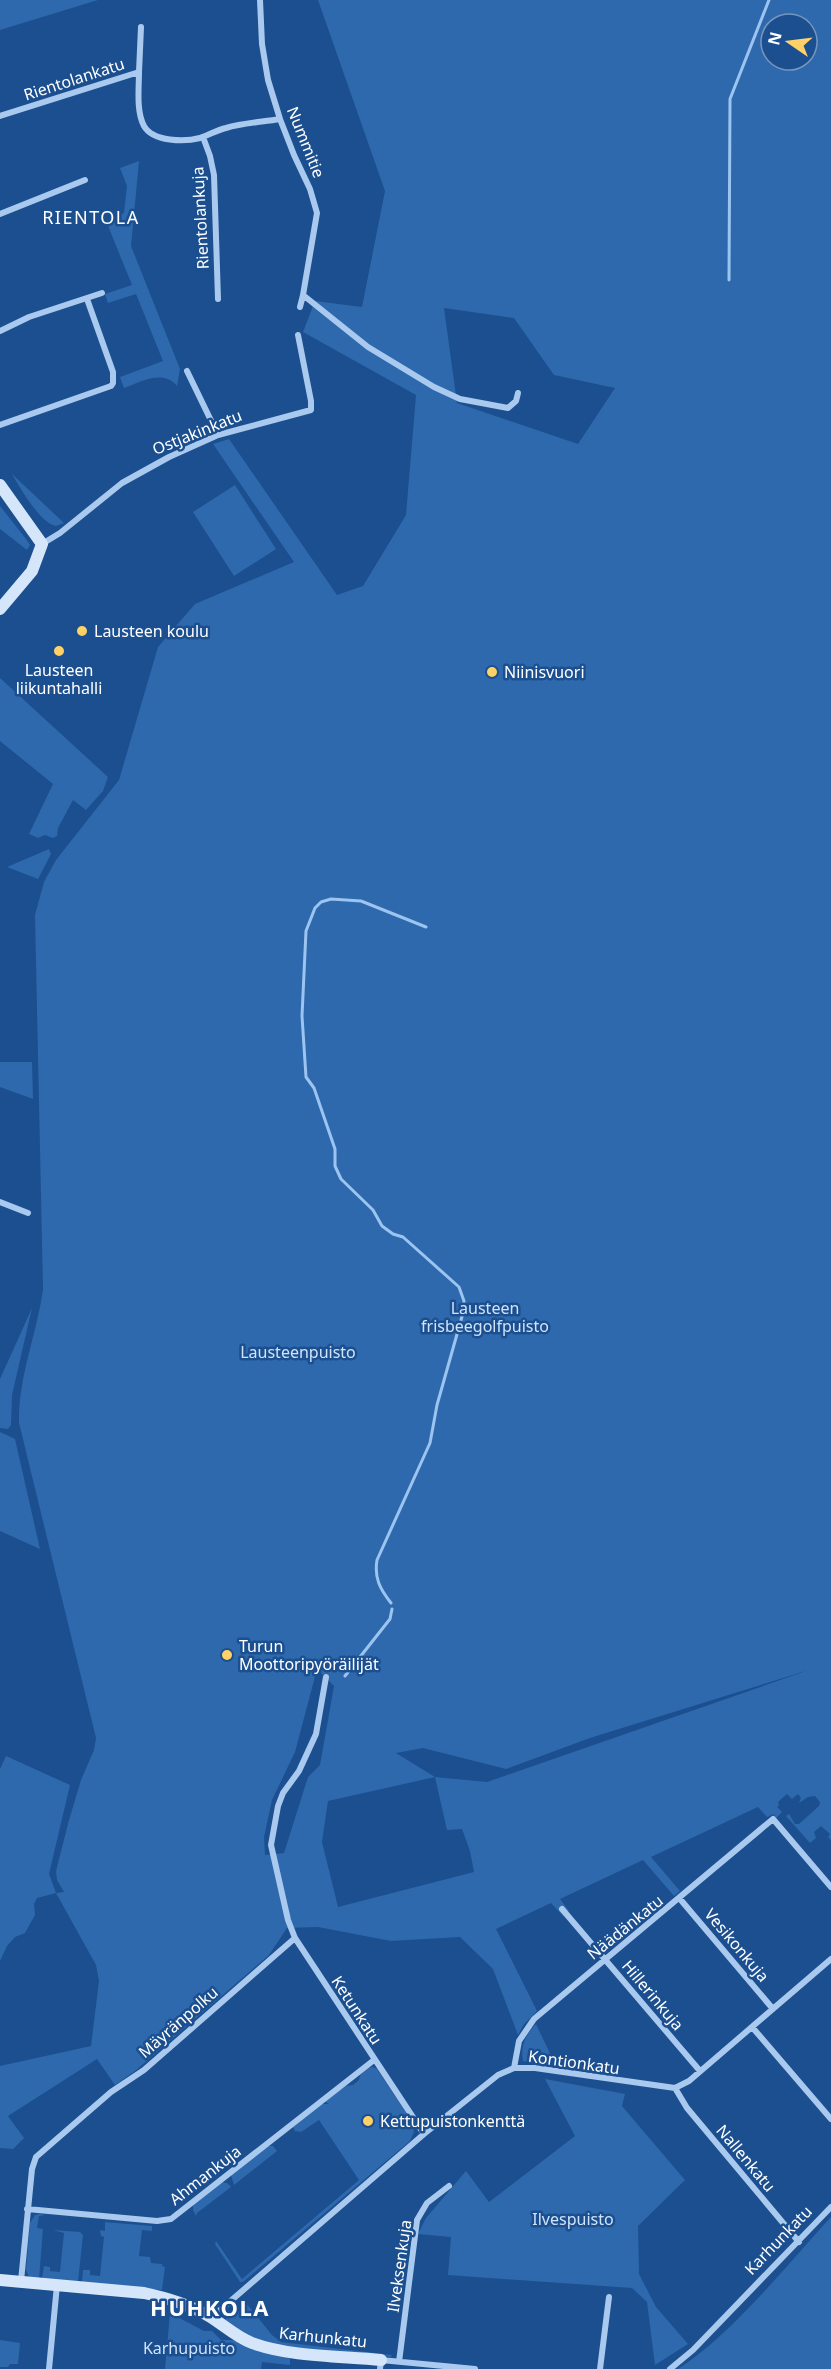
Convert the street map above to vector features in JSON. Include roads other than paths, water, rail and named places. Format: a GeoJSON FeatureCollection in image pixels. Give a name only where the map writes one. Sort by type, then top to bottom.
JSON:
{"type":"FeatureCollection","features":[{"type":"Feature","properties":{"kind":"street","name":"Nummitie"},"geometry":{"type":"LineString","coordinates":[[260,0],[266,68],[280,119],[310,189],[317,213],[300,308]]}},
{"type":"Feature","properties":{"kind":"street"},"geometry":{"type":"LineString","coordinates":[[139,72],[141,27]]}},
{"type":"Feature","properties":{"kind":"street","name":"Rientolankatu"},"geometry":{"type":"LineString","coordinates":[[0,116],[139,72],[140,111],[146,130],[159,136],[174,140],[203,137],[225,128],[280,119]]}},
{"type":"Feature","properties":{"kind":"street","name":"Rientolankuja"},"geometry":{"type":"LineString","coordinates":[[203,137],[214,175],[218,299]]}},
{"type":"Feature","properties":{"kind":"street"},"geometry":{"type":"LineString","coordinates":[[0,214],[84,180]]}},
{"type":"Feature","properties":{"kind":"street"},"geometry":{"type":"LineString","coordinates":[[0,331],[29,318],[102,293]]}},
{"type":"Feature","properties":{"kind":"street"},"geometry":{"type":"LineString","coordinates":[[303,295],[368,347],[434,387],[460,399],[508,408],[516,402],[518,393]]}},
{"type":"Feature","properties":{"kind":"street"},"geometry":{"type":"LineString","coordinates":[[0,425],[111,386],[113,372],[87,298]]}},
{"type":"Feature","properties":{"kind":"street","name":"Ostjakinkatu"},"geometry":{"type":"LineString","coordinates":[[42,544],[60,533],[122,483],[153,465],[218,435],[311,410],[298,335]]}},
{"type":"Feature","properties":{"kind":"street"},"geometry":{"type":"LineString","coordinates":[[187,371],[218,435]]}},
{"type":"Feature","properties":{"kind":"street"},"geometry":{"type":"LineString","coordinates":[[0,485],[42,544],[32,571],[0,609]]}},
{"type":"Feature","properties":{"kind":"street"},"geometry":{"type":"LineString","coordinates":[[0,1202],[28,1213]]}},
{"type":"Feature","properties":{"kind":"street","name":"Ketunkatu"},"geometry":{"type":"LineString","coordinates":[[326,1677],[316,1734],[299,1771],[283,1793],[278,1806],[271,1845],[288,1920],[295,1938],[424,2133]]}},
{"type":"Feature","properties":{"kind":"street","name":"Näädänkatu"},"geometry":{"type":"LineString","coordinates":[[514,2068],[519,2041],[528,2026],[773,1819],[831,1887]]}},
{"type":"Feature","properties":{"kind":"street","name":"Vesikonkuja"},"geometry":{"type":"LineString","coordinates":[[680,1899],[773,2009]]}},
{"type":"Feature","properties":{"kind":"street","name":"Hillerinkuja"},"geometry":{"type":"LineString","coordinates":[[562,1909],[700,2071]]}},
{"type":"Feature","properties":{"kind":"street","name":"Mäyränpolku"},"geometry":{"type":"LineString","coordinates":[[21,2282],[27,2209],[32,2169],[36,2157],[111,2092],[144,2070],[295,1938]]}},
{"type":"Feature","properties":{"kind":"street"},"geometry":{"type":"LineString","coordinates":[[675,2088],[683,2086],[831,1959]]}},
{"type":"Feature","properties":{"kind":"street"},"geometry":{"type":"LineString","coordinates":[[752,2027],[831,2119]]}},
{"type":"Feature","properties":{"kind":"street","name":"Ahmankuja"},"geometry":{"type":"LineString","coordinates":[[27,2209],[157,2221],[171,2219],[374,2060]]}},
{"type":"Feature","properties":{"kind":"street","name":"Kontionkatu"},"geometry":{"type":"LineString","coordinates":[[211,2317],[424,2133],[498,2075],[514,2068],[535,2068],[675,2088]]}},
{"type":"Feature","properties":{"kind":"street","name":"Nallenkatu"},"geometry":{"type":"LineString","coordinates":[[675,2088],[687,2108],[800,2242]]}},
{"type":"Feature","properties":{"kind":"street","name":"Ilveksenkuja"},"geometry":{"type":"LineString","coordinates":[[399,2362],[417,2220],[427,2203],[449,2186]]}},
{"type":"Feature","properties":{"kind":"street","name":"Karhunkatu"},"geometry":{"type":"LineString","coordinates":[[670,2369],[693,2350],[800,2242],[831,2207]]}},
{"type":"Feature","properties":{"kind":"street","name":"Karhunkatu"},"geometry":{"type":"LineString","coordinates":[[0,2280],[164,2297],[183,2303],[211,2317],[241,2338],[261,2346],[380,2364],[399,2362],[476,2369]]}},
{"type":"Feature","properties":{"kind":"street"},"geometry":{"type":"LineString","coordinates":[[49,2369],[57,2285]]}},
{"type":"Feature","properties":{"kind":"street"},"geometry":{"type":"LineString","coordinates":[[600,2369],[609,2297]]}},
{"type":"Feature","properties":{"kind":"waterway"},"geometry":{"type":"LineString","coordinates":[[729,280],[730,99],[769,0]]}},
{"type":"Feature","properties":{"kind":"waterway"},"geometry":{"type":"LineString","coordinates":[[391,1603],[379,1583],[376,1572],[377,1560],[430,1443],[437,1405],[463,1313],[464,1301],[459,1287],[403,1237],[393,1234],[382,1226],[373,1210],[341,1179],[335,1166],[335,1149],[314,1088],[306,1077],[302,1016],[306,931],[315,908],[321,902],[331,899],[361,901],[426,927]]}},
{"type":"Feature","properties":{"kind":"waterway"},"geometry":{"type":"LineString","coordinates":[[345,1676],[390,1619],[392,1609]]}},
{"type":"Feature","properties":{"kind":"place","name":"Lausteen koulu"},"geometry":{"type":"Point","coordinates":[82,631]}},
{"type":"Feature","properties":{"kind":"place","name":"Lausteen liikuntahalli"},"geometry":{"type":"Point","coordinates":[59,651]}},
{"type":"Feature","properties":{"kind":"place","name":"Niinisvuori"},"geometry":{"type":"Point","coordinates":[492,672]}},
{"type":"Feature","properties":{"kind":"place","name":"Turun Moottoripyöräilijät"},"geometry":{"type":"Point","coordinates":[227,1655]}},
{"type":"Feature","properties":{"kind":"place","name":"Kettupuistonkenttä"},"geometry":{"type":"Point","coordinates":[368,2121]}},
{"type":"Feature","properties":{"kind":"district","name":"RIENTOLA"},"geometry":{"type":"Point","coordinates":[91,217]}},
{"type":"Feature","properties":{"kind":"district","name":"HUHKOLA"},"geometry":{"type":"Point","coordinates":[210,2307]}},
{"type":"Feature","properties":{"kind":"park label","name":"Lausteen frisbeegolfpuisto"},"geometry":{"type":"Point","coordinates":[485,1317]}},
{"type":"Feature","properties":{"kind":"park label","name":"Lausteenpuisto"},"geometry":{"type":"Point","coordinates":[298,1352]}},
{"type":"Feature","properties":{"kind":"park label","name":"Ilvespuisto"},"geometry":{"type":"Point","coordinates":[573,2219]}},
{"type":"Feature","properties":{"kind":"park label","name":"Karhupuisto"},"geometry":{"type":"Point","coordinates":[189,2348]}}]}
